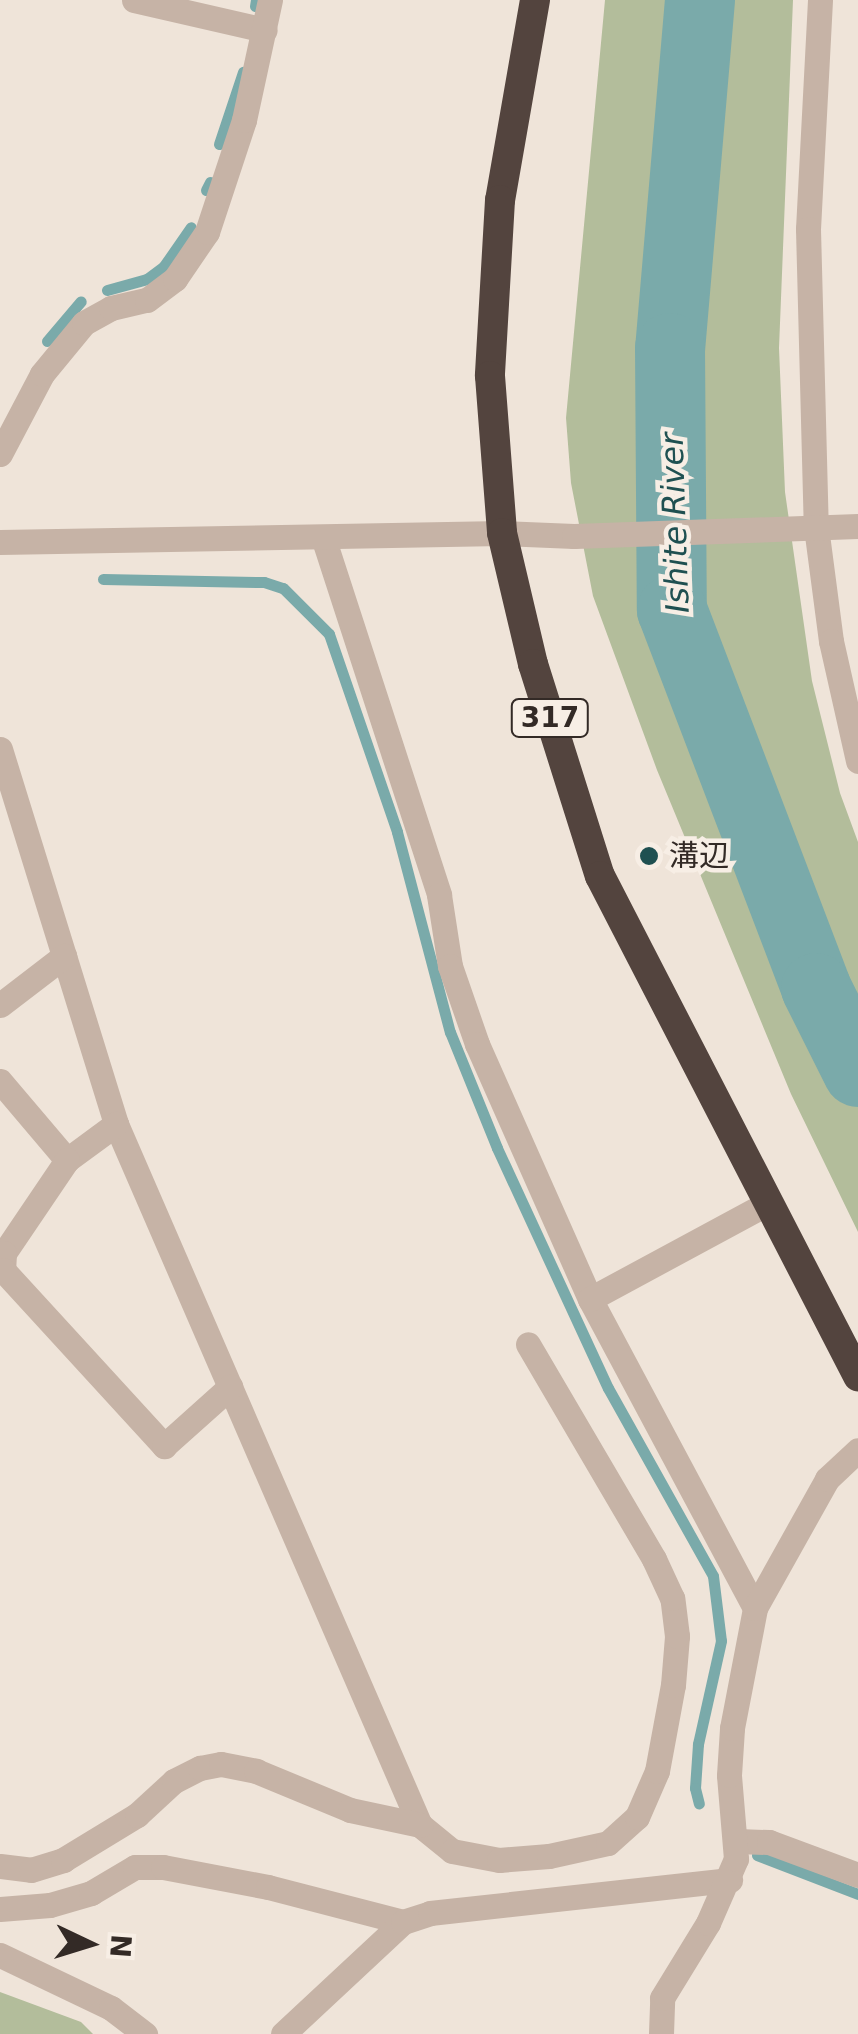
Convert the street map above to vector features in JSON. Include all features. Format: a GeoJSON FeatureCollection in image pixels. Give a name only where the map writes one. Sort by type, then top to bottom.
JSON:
{"type":"FeatureCollection","features":[{"type":"Feature","properties":{"kind":"highway","name":"317"},"geometry":{"type":"LineString","coordinates":[[534,0],[500,200],[490,376],[502,533],[532,664],[600,876],[858,1376]]}},
{"type":"Feature","properties":{"kind":"street"},"geometry":{"type":"LineString","coordinates":[[134,0],[265,30]]}},
{"type":"Feature","properties":{"kind":"street"},"geometry":{"type":"LineString","coordinates":[[0,454],[42,374],[84,323],[111,308],[147,300],[174,279],[207,232],[231,166],[270,0]]}},
{"type":"Feature","properties":{"kind":"street"},"geometry":{"type":"LineString","coordinates":[[820,0],[808,228],[808,528],[858,760]]}},
{"type":"Feature","properties":{"kind":"street"},"geometry":{"type":"LineString","coordinates":[[0,542],[502,533],[574,536],[858,526]]}},
{"type":"Feature","properties":{"kind":"street"},"geometry":{"type":"LineString","coordinates":[[323,536],[439,895],[450,966],[476,1044],[590,1299],[754,1608]]}},
{"type":"Feature","properties":{"kind":"street"},"geometry":{"type":"LineString","coordinates":[[0,749],[116,1124],[420,1824],[452,1851],[499,1860],[549,1856],[608,1843],[637,1817],[657,1771],[673,1685],[677,1636],[672,1598],[654,1558],[528,1344]]}},
{"type":"Feature","properties":{"kind":"street"},"geometry":{"type":"LineString","coordinates":[[0,1005],[64,956]]}},
{"type":"Feature","properties":{"kind":"street"},"geometry":{"type":"LineString","coordinates":[[5,1097],[67,1160]]}},
{"type":"Feature","properties":{"kind":"street"},"geometry":{"type":"LineString","coordinates":[[116,1124],[67,1160],[4,1253],[2,1270],[164,1446],[230,1387]]}},
{"type":"Feature","properties":{"kind":"street"},"geometry":{"type":"LineString","coordinates":[[590,1299],[766,1204]]}},
{"type":"Feature","properties":{"kind":"street"},"geometry":{"type":"LineString","coordinates":[[660,2034],[662,1998],[730,1880],[737,1841],[729,1775],[732,1728],[754,1608],[827,1479],[858,1450]]}},
{"type":"Feature","properties":{"kind":"street"},"geometry":{"type":"LineString","coordinates":[[0,1866],[31,1870],[64,1860],[137,1815],[174,1781],[200,1768],[221,1764],[256,1770],[350,1810],[420,1824]]}},
{"type":"Feature","properties":{"kind":"street"},"geometry":{"type":"LineString","coordinates":[[737,1841],[769,1842],[858,1875]]}},
{"type":"Feature","properties":{"kind":"street"},"geometry":{"type":"LineString","coordinates":[[0,1909],[50,1905],[91,1894],[135,1868],[163,1867],[268,1887],[403,1922]]}},
{"type":"Feature","properties":{"kind":"street"},"geometry":{"type":"LineString","coordinates":[[283,2034],[403,1922],[430,1913],[730,1880]]}},
{"type":"Feature","properties":{"kind":"street"},"geometry":{"type":"LineString","coordinates":[[0,1954],[111,2008],[144,2034]]}},
{"type":"Feature","properties":{"kind":"green space"},"geometry":{"type":"Polygon","coordinates":[[[605,0],[793,0],[779,348],[785,492],[812,681],[840,793],[858,842],[858,1232],[791,1094],[657,770],[593,596],[571,483],[566,418],[605,0]]]}},
{"type":"Feature","properties":{"kind":"green space"},"geometry":{"type":"Polygon","coordinates":[[[0,1992],[81,2022],[93,2034],[0,2034],[0,1992]]]}},
{"type":"Feature","properties":{"kind":"waterway"},"geometry":{"type":"LineString","coordinates":[[255,6],[256,0]]}},
{"type":"Feature","properties":{"kind":"waterway","name":"Ishite River"},"geometry":{"type":"LineString","coordinates":[[700,0],[670,348],[672,610],[816,988],[858,1072]]}},
{"type":"Feature","properties":{"kind":"waterway"},"geometry":{"type":"LineString","coordinates":[[219,144],[243,72]]}},
{"type":"Feature","properties":{"kind":"waterway"},"geometry":{"type":"LineString","coordinates":[[206,190],[210,182]]}},
{"type":"Feature","properties":{"kind":"waterway"},"geometry":{"type":"LineString","coordinates":[[107,290],[147,279],[164,266],[191,227]]}},
{"type":"Feature","properties":{"kind":"waterway"},"geometry":{"type":"LineString","coordinates":[[47,341],[81,301]]}},
{"type":"Feature","properties":{"kind":"waterway"},"geometry":{"type":"LineString","coordinates":[[103,579],[264,582],[283,588],[329,634],[397,832],[450,1032],[497,1148],[608,1388],[713,1576],[721,1641],[698,1744],[695,1788],[699,1804]]}},
{"type":"Feature","properties":{"kind":"waterway"},"geometry":{"type":"LineString","coordinates":[[757,1855],[858,1894]]}},
{"type":"Feature","properties":{"kind":"place","name":"溝辺"},"geometry":{"type":"Point","coordinates":[649,856]}}]}
